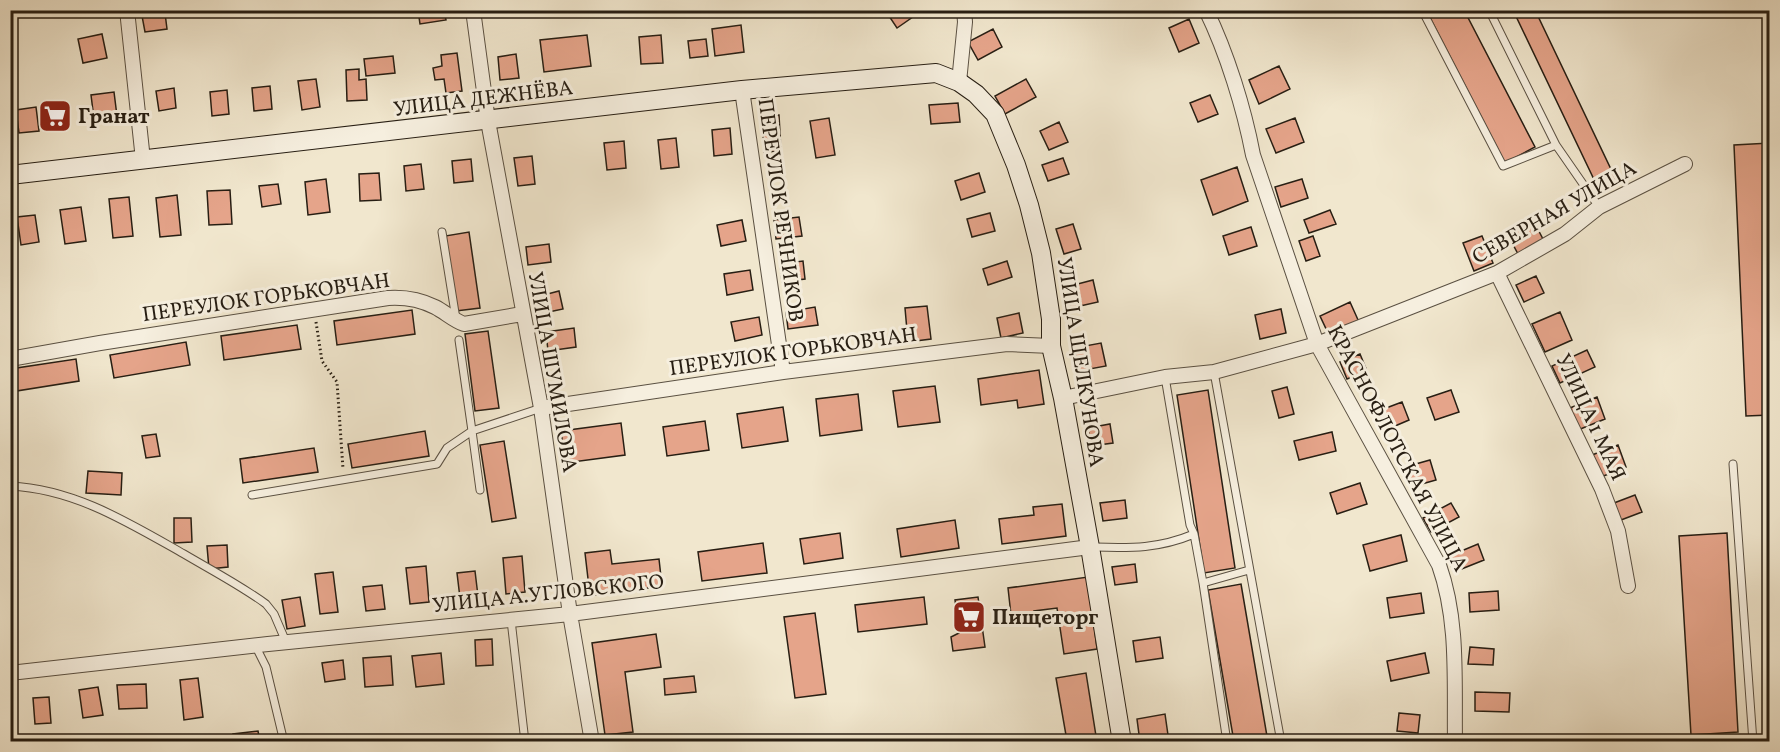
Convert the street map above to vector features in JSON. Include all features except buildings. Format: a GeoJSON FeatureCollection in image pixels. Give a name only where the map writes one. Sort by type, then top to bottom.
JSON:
{"type":"FeatureCollection","features":[{"type":"Feature","properties":{"kind":"main road","name":"УЛИЦА ДЕЖНЁВА"},"geometry":{"type":"LineString","coordinates":[[10,175],[742,90],[936,73],[959,82]]}},
{"type":"Feature","properties":{"kind":"main road","name":"УЛИЦА ЩЕЛКУНОВА"},"geometry":{"type":"LineString","coordinates":[[959,82],[976,94],[995,114],[1016,165],[1041,253],[1051,319],[1051,346],[1063,398],[1090,547],[1122,741]]}},
{"type":"Feature","properties":{"kind":"street"},"geometry":{"type":"LineString","coordinates":[[127,10],[143,160]]}},
{"type":"Feature","properties":{"kind":"street","name":"УЛИЦА ШУМИЛОВА"},"geometry":{"type":"LineString","coordinates":[[473,10],[488,121],[540,408],[570,614],[592,741]]}},
{"type":"Feature","properties":{"kind":"street"},"geometry":{"type":"LineString","coordinates":[[959,82],[965,22],[964,10]]}},
{"type":"Feature","properties":{"kind":"street","name":"КРАСНОФЛОТСКАЯ УЛИЦА"},"geometry":{"type":"LineString","coordinates":[[1206,10],[1215,28],[1247,125],[1253,154],[1317,345],[1439,565],[1448,589],[1453,624],[1455,741]]}},
{"type":"Feature","properties":{"kind":"street","name":"ПЕРЕУЛОК РЕЧНИКОВ"},"geometry":{"type":"LineString","coordinates":[[742,90],[783,372]]}},
{"type":"Feature","properties":{"kind":"street","name":"СЕВЕРНАЯ УЛИЦА"},"geometry":{"type":"LineString","coordinates":[[1063,398],[1165,377],[1214,372],[1317,345],[1497,273],[1566,234],[1599,207],[1684,164]]}},
{"type":"Feature","properties":{"kind":"street","name":"УЛИЦА 1 МАЯ"},"geometry":{"type":"LineString","coordinates":[[1497,273],[1602,489],[1617,531],[1628,586]]}},
{"type":"Feature","properties":{"kind":"street","name":"ПЕРЕУЛОК ГОРЬКОВЧАН"},"geometry":{"type":"LineString","coordinates":[[10,359],[401,297],[434,306],[456,321]]}},
{"type":"Feature","properties":{"kind":"street"},"geometry":{"type":"LineString","coordinates":[[456,321],[464,324],[522,314]]}},
{"type":"Feature","properties":{"kind":"street","name":"ПЕРЕУЛОК ГОРЬКОВЧАН"},"geometry":{"type":"LineString","coordinates":[[540,408],[783,372],[1007,344],[1051,346]]}},
{"type":"Feature","properties":{"kind":"street","name":"УЛИЦА А.УГЛОВСКОГО"},"geometry":{"type":"LineString","coordinates":[[10,673],[255,645],[570,614],[1090,547]]}},
{"type":"Feature","properties":{"kind":"lane"},"geometry":{"type":"LineString","coordinates":[[1422,10],[1503,166],[1556,145]]}},
{"type":"Feature","properties":{"kind":"lane"},"geometry":{"type":"LineString","coordinates":[[1489,10],[1556,145],[1599,207]]}},
{"type":"Feature","properties":{"kind":"lane"},"geometry":{"type":"LineString","coordinates":[[442,232],[456,321]]}},
{"type":"Feature","properties":{"kind":"lane"},"geometry":{"type":"LineString","coordinates":[[459,340],[480,490]]}},
{"type":"Feature","properties":{"kind":"lane"},"geometry":{"type":"LineString","coordinates":[[1214,372],[1281,741]]}},
{"type":"Feature","properties":{"kind":"lane"},"geometry":{"type":"LineString","coordinates":[[1165,377],[1190,525],[1194,534],[1203,584],[1227,741]]}},
{"type":"Feature","properties":{"kind":"lane"},"geometry":{"type":"LineString","coordinates":[[252,495],[436,464],[447,448],[472,431],[540,408]]}},
{"type":"Feature","properties":{"kind":"lane"},"geometry":{"type":"LineString","coordinates":[[1733,465],[1753,741]]}},
{"type":"Feature","properties":{"kind":"lane"},"geometry":{"type":"LineString","coordinates":[[10,486],[64,495],[106,510],[135,526],[266,604],[274,614],[286,642]]}},
{"type":"Feature","properties":{"kind":"lane"},"geometry":{"type":"LineString","coordinates":[[1090,547],[1146,548],[1194,534]]}},
{"type":"Feature","properties":{"kind":"lane"},"geometry":{"type":"LineString","coordinates":[[1203,584],[1249,570]]}},
{"type":"Feature","properties":{"kind":"lane"},"geometry":{"type":"LineString","coordinates":[[512,620],[525,741]]}},
{"type":"Feature","properties":{"kind":"lane"},"geometry":{"type":"LineString","coordinates":[[255,645],[266,667],[284,741]]}},
{"type":"Feature","properties":{"kind":"path"},"geometry":{"type":"LineString","coordinates":[[315,309],[322,361],[337,382],[343,480]]}},
{"type":"Feature","properties":{"kind":"place","name":"Гранат"},"geometry":{"type":"Point","coordinates":[55,116]}},
{"type":"Feature","properties":{"kind":"place","name":"Пищеторг"},"geometry":{"type":"Point","coordinates":[969,617]}}]}
